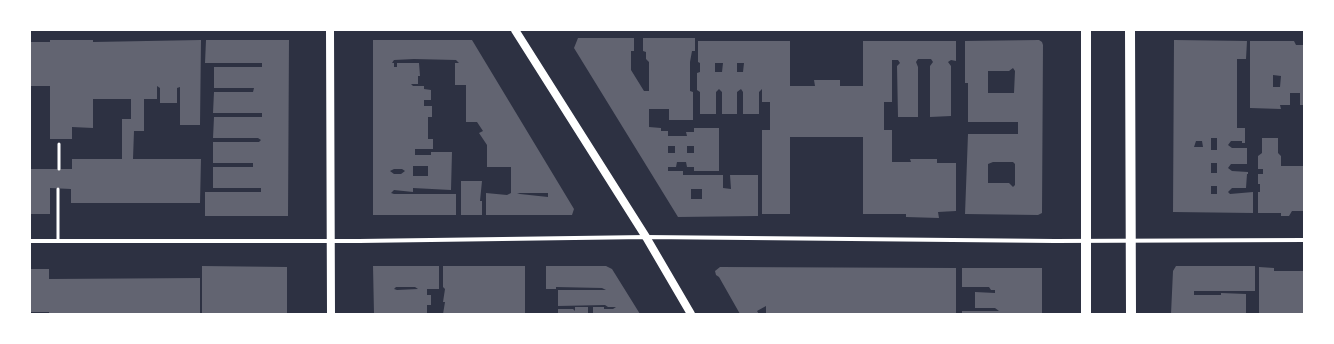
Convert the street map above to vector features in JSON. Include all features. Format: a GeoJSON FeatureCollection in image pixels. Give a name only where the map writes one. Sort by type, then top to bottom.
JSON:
{"type":"FeatureCollection","features":[{"type":"Feature","properties":{"kind":"main road"},"geometry":{"type":"LineString","coordinates":[[330,30],[330,314]]}},
{"type":"Feature","properties":{"kind":"main road"},"geometry":{"type":"LineString","coordinates":[[515,30],[646,237],[691,314]]}},
{"type":"Feature","properties":{"kind":"main road"},"geometry":{"type":"LineString","coordinates":[[1086,30],[1086,314]]}},
{"type":"Feature","properties":{"kind":"main road"},"geometry":{"type":"LineString","coordinates":[[1130,30],[1131,314]]}},
{"type":"Feature","properties":{"kind":"street"},"geometry":{"type":"LineString","coordinates":[[30,241],[330,241],[646,237],[1086,241],[1304,240]]}},
{"type":"Feature","properties":{"kind":"lane"},"geometry":{"type":"LineString","coordinates":[[59,144],[59,169]]}},
{"type":"Feature","properties":{"kind":"lane"},"geometry":{"type":"LineString","coordinates":[[58,189],[58,241]]}},
{"type":"Feature","properties":{"kind":"building"},"geometry":{"type":"Polygon","coordinates":[[[578,38],[634,38],[634,51],[631,51],[631,70],[644,91],[649,91],[649,62],[646,59],[646,52],[643,51],[643,38],[695,38],[695,51],[692,51],[690,62],[690,91],[693,92],[693,120],[669,120],[669,109],[649,109],[649,127],[661,128],[661,131],[668,131],[668,136],[687,136],[686,132],[694,132],[694,128],[719,128],[719,171],[694,171],[694,167],[687,167],[686,162],[677,162],[676,167],[668,167],[668,171],[683,171],[683,175],[723,175],[723,188],[731,189],[730,175],[758,175],[758,216],[678,217],[574,48],[578,38]],[[668,146],[668,153],[675,153],[675,146],[668,146]],[[687,146],[687,153],[694,153],[694,146],[687,146]],[[691,189],[691,199],[702,199],[702,189],[691,189]]]}},
{"type":"Feature","properties":{"kind":"building"},"geometry":{"type":"Polygon","coordinates":[[[50,40],[93,40],[93,42],[201,40],[200,125],[180,125],[180,87],[177,88],[177,103],[160,103],[160,88],[157,86],[157,99],[144,99],[144,131],[134,131],[133,159],[201,159],[200,203],[71,203],[71,189],[50,188],[50,214],[30,214],[30,169],[72,169],[72,159],[122,159],[122,119],[131,119],[131,99],[93,99],[93,128],[72,127],[72,139],[50,139],[50,86],[30,86],[30,42],[50,42],[50,40]]]}},
{"type":"Feature","properties":{"kind":"building"},"geometry":{"type":"Polygon","coordinates":[[[206,40],[289,40],[288,216],[205,216],[205,192],[261,192],[261,188],[213,188],[213,167],[253,167],[253,163],[213,163],[213,142],[259,142],[261,140],[258,138],[213,138],[214,117],[262,117],[262,113],[213,113],[214,92],[253,92],[254,88],[214,88],[214,67],[262,67],[262,63],[205,63],[206,40]]]}},
{"type":"Feature","properties":{"kind":"building"},"geometry":{"type":"Polygon","coordinates":[[[373,40],[472,40],[574,209],[572,215],[486,215],[486,193],[507,195],[511,193],[511,167],[487,167],[487,145],[479,133],[483,131],[477,122],[466,122],[466,85],[455,85],[455,63],[459,63],[456,60],[414,59],[394,60],[392,63],[394,63],[394,67],[397,67],[397,63],[419,63],[420,76],[418,76],[418,84],[411,84],[413,86],[424,86],[424,89],[431,90],[431,100],[424,100],[424,106],[432,106],[432,117],[428,117],[428,139],[433,139],[433,149],[415,149],[415,155],[431,155],[431,152],[452,152],[451,190],[413,188],[413,192],[394,190],[391,193],[456,194],[456,215],[373,215],[373,40]],[[413,166],[413,176],[428,176],[428,166],[413,166]],[[394,169],[390,171],[394,174],[401,174],[405,171],[402,169],[394,169]],[[517,193],[548,197],[548,193],[517,193]]]}},
{"type":"Feature","properties":{"kind":"building"},"geometry":{"type":"Polygon","coordinates":[[[1039,40],[1042,42],[1042,213],[1038,215],[965,214],[968,134],[1018,134],[1018,122],[968,122],[968,83],[965,83],[965,41],[1039,40]],[[1013,68],[1009,71],[988,71],[988,93],[1014,93],[1015,71],[1013,68]],[[993,162],[988,164],[988,183],[1009,183],[1013,187],[1015,185],[1015,164],[1013,162],[993,162]]]}},
{"type":"Feature","properties":{"kind":"building"},"geometry":{"type":"Polygon","coordinates":[[[1174,40],[1247,41],[1246,59],[1237,59],[1237,128],[1245,128],[1245,143],[1242,143],[1242,141],[1231,141],[1228,145],[1232,148],[1247,148],[1247,164],[1231,164],[1228,168],[1232,171],[1248,172],[1248,174],[1246,188],[1232,188],[1228,192],[1230,194],[1253,192],[1253,213],[1173,212],[1174,40]],[[1211,138],[1211,150],[1217,150],[1217,138],[1211,138]],[[1196,141],[1194,147],[1203,147],[1202,141],[1196,141]],[[1211,163],[1211,173],[1217,173],[1217,163],[1211,163]],[[1211,186],[1211,194],[1217,194],[1217,186],[1211,186]]]}},
{"type":"Feature","properties":{"kind":"building"},"geometry":{"type":"Polygon","coordinates":[[[698,41],[790,41],[790,86],[815,86],[814,80],[840,80],[840,86],[863,86],[863,41],[956,41],[956,61],[951,60],[948,62],[951,66],[951,116],[930,117],[930,66],[933,62],[931,59],[918,59],[916,62],[918,67],[918,117],[898,117],[897,66],[900,63],[898,60],[892,60],[892,102],[884,102],[884,130],[892,130],[892,162],[911,162],[910,159],[937,159],[937,163],[956,163],[956,211],[938,212],[939,218],[906,217],[906,214],[863,214],[863,137],[790,137],[790,214],[762,214],[762,130],[770,130],[770,102],[762,102],[762,89],[759,92],[759,114],[743,114],[743,92],[741,89],[737,92],[737,114],[722,114],[722,92],[719,89],[716,92],[716,114],[700,114],[700,92],[697,90],[697,73],[700,72],[700,63],[698,62],[698,41]],[[715,63],[715,72],[722,72],[723,63],[715,63]],[[737,63],[737,72],[743,72],[744,63],[737,63]]]}},
{"type":"Feature","properties":{"kind":"building"},"geometry":{"type":"Polygon","coordinates":[[[1250,41],[1294,41],[1296,45],[1304,45],[1304,105],[1300,105],[1300,93],[1290,93],[1290,105],[1280,105],[1281,109],[1250,108],[1250,41]],[[1273,75],[1273,87],[1280,87],[1281,76],[1273,75]]]}},
{"type":"Feature","properties":{"kind":"building"},"geometry":{"type":"Polygon","coordinates":[[[1262,138],[1278,138],[1278,153],[1281,156],[1281,166],[1304,166],[1304,211],[1292,211],[1289,216],[1281,216],[1281,213],[1258,213],[1258,192],[1260,192],[1260,184],[1258,184],[1258,174],[1263,174],[1263,169],[1258,169],[1258,156],[1262,153],[1262,138]]]}},
{"type":"Feature","properties":{"kind":"building"},"geometry":{"type":"Polygon","coordinates":[[[461,181],[482,181],[480,201],[482,201],[482,215],[461,215],[461,181]]]}},
{"type":"Feature","properties":{"kind":"building"},"geometry":{"type":"Polygon","coordinates":[[[202,266],[287,267],[287,314],[202,314],[202,266]]]}},
{"type":"Feature","properties":{"kind":"building"},"geometry":{"type":"Polygon","coordinates":[[[373,266],[439,266],[439,289],[427,289],[427,295],[431,295],[431,305],[427,305],[427,314],[374,314],[373,266]],[[396,287],[394,289],[418,289],[415,287],[396,287]]]}},
{"type":"Feature","properties":{"kind":"building"},"geometry":{"type":"Polygon","coordinates":[[[443,266],[525,266],[525,314],[443,314],[445,289],[443,287],[443,266]]]}},
{"type":"Feature","properties":{"kind":"building"},"geometry":{"type":"Polygon","coordinates":[[[546,266],[606,266],[612,269],[640,314],[593,314],[593,307],[613,309],[616,307],[608,307],[605,305],[558,306],[558,290],[606,290],[602,288],[556,287],[556,289],[546,289],[546,266]]]}},
{"type":"Feature","properties":{"kind":"building"},"geometry":{"type":"Polygon","coordinates":[[[1176,266],[1255,266],[1255,291],[1194,291],[1194,295],[1221,295],[1221,293],[1246,294],[1246,314],[1171,314],[1173,271],[1176,266]]]}},
{"type":"Feature","properties":{"kind":"building"},"geometry":{"type":"Polygon","coordinates":[[[720,267],[956,268],[956,314],[766,314],[766,306],[757,311],[759,314],[740,314],[719,277],[716,275],[715,271],[720,267]]]}},
{"type":"Feature","properties":{"kind":"building"},"geometry":{"type":"Polygon","coordinates":[[[1259,267],[1274,268],[1274,271],[1304,271],[1304,314],[1259,314],[1259,267]]]}},
{"type":"Feature","properties":{"kind":"building"},"geometry":{"type":"Polygon","coordinates":[[[962,268],[1042,268],[1042,314],[962,314],[962,311],[999,311],[995,308],[975,308],[975,292],[995,293],[995,290],[991,290],[989,287],[962,287],[962,268]]]}},
{"type":"Feature","properties":{"kind":"building"},"geometry":{"type":"Polygon","coordinates":[[[30,269],[49,269],[49,279],[200,278],[200,314],[49,314],[49,312],[30,312],[30,269]]]}},
{"type":"Feature","properties":{"kind":"building"},"geometry":{"type":"Polygon","coordinates":[[[575,307],[588,307],[588,314],[558,314],[558,309],[573,309],[575,311],[575,307]]]}}]}
